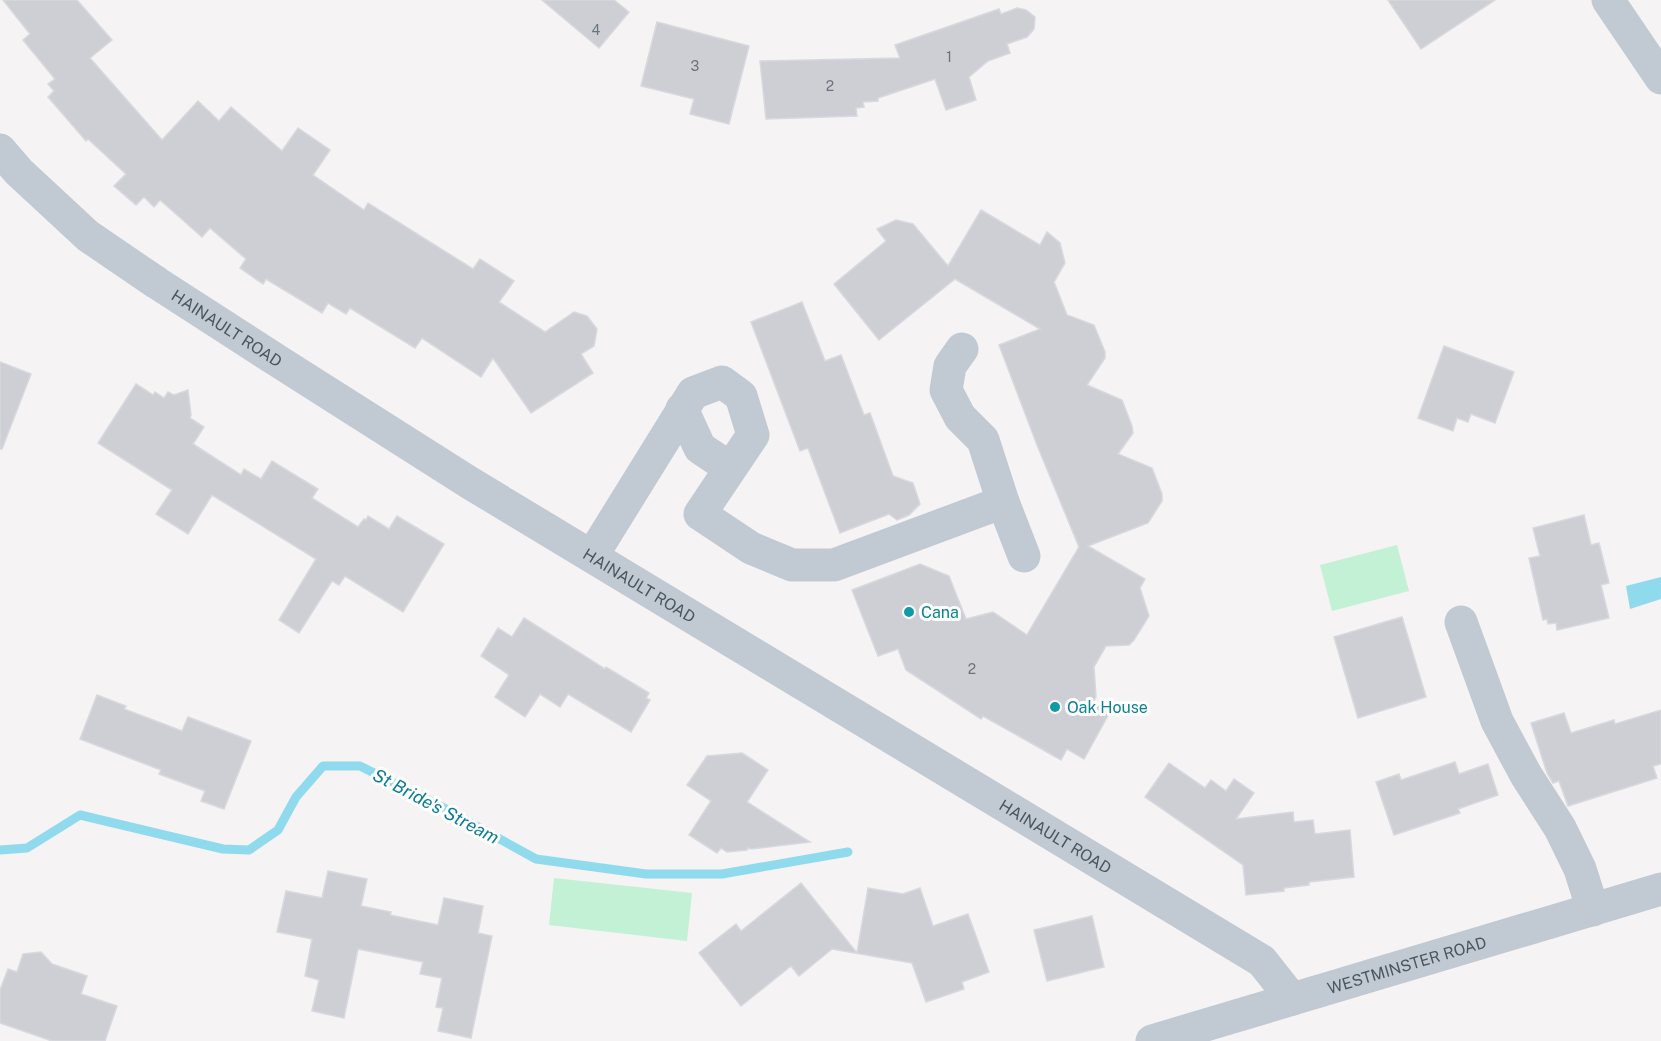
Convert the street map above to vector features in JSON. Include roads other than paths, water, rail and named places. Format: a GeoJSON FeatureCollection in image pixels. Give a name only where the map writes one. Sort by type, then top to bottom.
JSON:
{"type":"FeatureCollection","features":[{"type":"Feature","properties":{"kind":"street"},"geometry":{"type":"LineString","coordinates":[[1608,0],[1661,78]]}},
{"type":"Feature","properties":{"kind":"street","name":"HAINAULT ROAD"},"geometry":{"type":"LineString","coordinates":[[0,150],[19,172],[88,236],[140,272],[470,483],[1262,961],[1292,999]]}},
{"type":"Feature","properties":{"kind":"street"},"geometry":{"type":"LineString","coordinates":[[962,349],[950,366],[946,390],[960,417],[983,440],[1003,502],[1024,556]]}},
{"type":"Feature","properties":{"kind":"street"},"geometry":{"type":"LineString","coordinates":[[592,556],[693,393],[722,382],[741,396],[753,435],[700,514],[750,548],[792,565],[834,565],[1003,502]]}},
{"type":"Feature","properties":{"kind":"street"},"geometry":{"type":"LineString","coordinates":[[682,409],[700,448],[730,468]]}},
{"type":"Feature","properties":{"kind":"street"},"geometry":{"type":"LineString","coordinates":[[1461,622],[1497,721],[1526,775],[1560,828],[1580,869],[1593,910]]}},
{"type":"Feature","properties":{"kind":"street","name":"WESTMINSTER ROAD"},"geometry":{"type":"LineString","coordinates":[[1152,1041],[1661,889]]}},
{"type":"Feature","properties":{"kind":"water"},"geometry":{"type":"Polygon","coordinates":[[[1661,577],[1661,599],[1630,609],[1626,586],[1661,577]]]}},
{"type":"Feature","properties":{"kind":"waterway","name":"St Bride's Stream"},"geometry":{"type":"LineString","coordinates":[[0,850],[27,848],[80,815],[223,849],[249,850],[278,830],[296,797],[323,766],[360,766],[440,806],[536,859],[646,874],[722,874],[848,852]]}},
{"type":"Feature","properties":{"kind":"place","name":"Cana"},"geometry":{"type":"Point","coordinates":[909,612]}},
{"type":"Feature","properties":{"kind":"place","name":"Oak House"},"geometry":{"type":"Point","coordinates":[1055,707]}}]}
